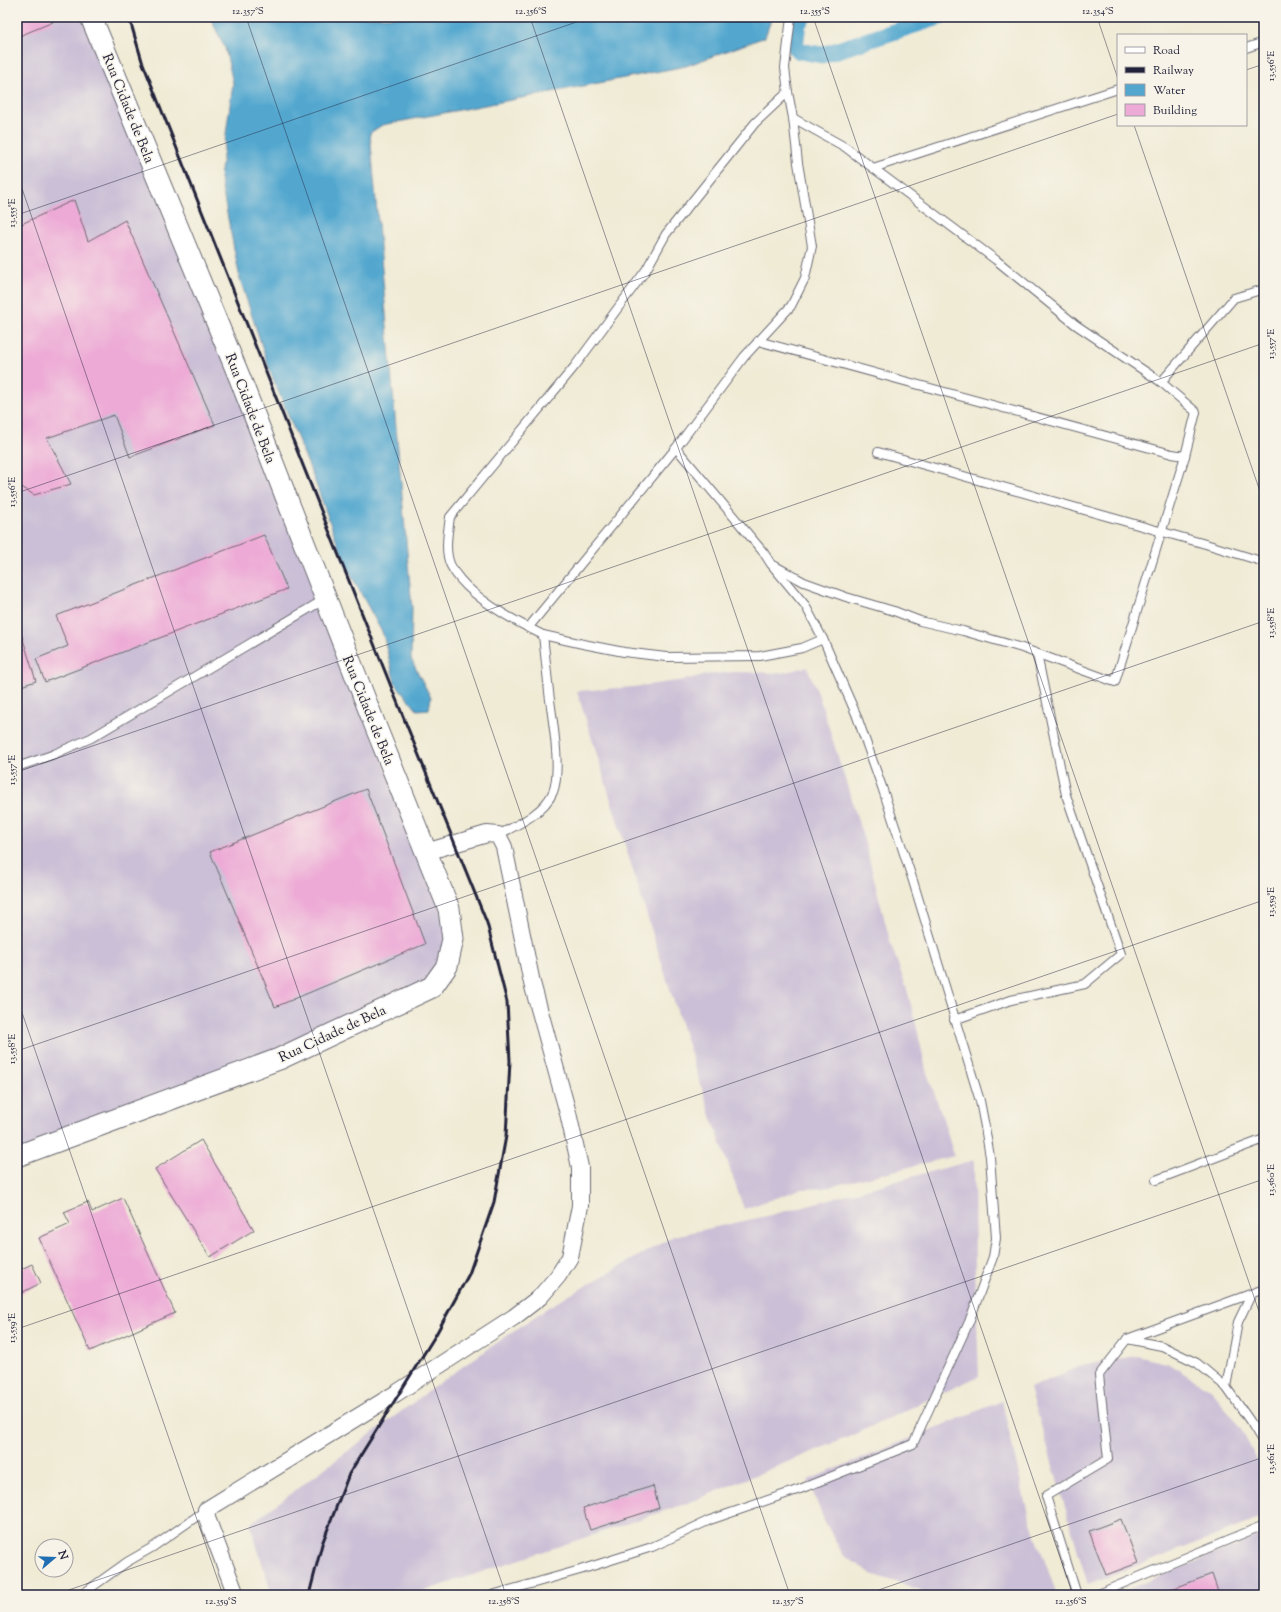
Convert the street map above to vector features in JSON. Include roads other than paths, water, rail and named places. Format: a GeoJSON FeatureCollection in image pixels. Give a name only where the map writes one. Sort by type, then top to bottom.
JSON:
{"type":"FeatureCollection","features":[{"type":"Feature","properties":{"kind":"street","name":"Rua Cidade de Bela"},"geometry":{"type":"LineString","coordinates":[[17,1156],[279,1059],[432,988],[447,966],[453,939],[449,909],[325,599],[239,376],[91,17]]}},
{"type":"Feature","properties":{"kind":"street"},"geometry":{"type":"LineString","coordinates":[[236,1595],[207,1518],[206,1510],[395,1394],[514,1317],[540,1297],[558,1276],[570,1257],[580,1206],[580,1167],[568,1113],[532,983],[504,847],[498,835],[487,834],[426,852]]}},
{"type":"Feature","properties":{"kind":"lane"},"geometry":{"type":"LineString","coordinates":[[528,628],[676,448],[744,357],[790,306],[805,278],[812,246],[784,68],[791,17]]}},
{"type":"Feature","properties":{"kind":"lane"},"geometry":{"type":"LineString","coordinates":[[1247,48],[1264,42]]}},
{"type":"Feature","properties":{"kind":"lane"},"geometry":{"type":"LineString","coordinates":[[873,168],[1117,89]]}},
{"type":"Feature","properties":{"kind":"lane"},"geometry":{"type":"LineString","coordinates":[[788,92],[755,123],[666,234],[646,270],[576,366],[450,517],[447,541],[450,565],[463,582],[488,603],[528,628],[543,635],[624,652],[666,657],[760,656],[802,648],[823,639]]}},
{"type":"Feature","properties":{"kind":"lane"},"geometry":{"type":"LineString","coordinates":[[771,564],[804,582],[846,597],[894,611],[920,621],[963,631],[1022,648],[1115,682],[1185,456],[1196,412],[1160,382],[1076,325],[996,260],[845,147],[793,118]]}},
{"type":"Feature","properties":{"kind":"lane"},"geometry":{"type":"LineString","coordinates":[[1160,382],[1234,298],[1264,289]]}},
{"type":"Feature","properties":{"kind":"lane"},"geometry":{"type":"LineString","coordinates":[[758,341],[1164,452],[1185,456]]}},
{"type":"Feature","properties":{"kind":"lane"},"geometry":{"type":"LineString","coordinates":[[492,1595],[652,1548],[710,1520],[800,1490],[913,1444],[970,1322],[993,1258],[996,1238],[990,1157],[980,1101],[954,1020],[928,930],[882,787],[856,714],[823,639],[805,605],[771,564],[764,553],[676,448]]}},
{"type":"Feature","properties":{"kind":"lane"},"geometry":{"type":"LineString","coordinates":[[878,452],[1264,562]]}},
{"type":"Feature","properties":{"kind":"lane"},"geometry":{"type":"LineString","coordinates":[[17,767],[52,755],[91,738],[325,599]]}},
{"type":"Feature","properties":{"kind":"lane"},"geometry":{"type":"LineString","coordinates":[[498,835],[527,819],[544,806],[553,792],[556,774],[555,733],[543,635]]}},
{"type":"Feature","properties":{"kind":"lane"},"geometry":{"type":"LineString","coordinates":[[954,1020],[1011,1000],[1085,984],[1121,954],[1066,795],[1036,654]]}},
{"type":"Feature","properties":{"kind":"lane"},"geometry":{"type":"LineString","coordinates":[[1156,1180],[1264,1139]]}},
{"type":"Feature","properties":{"kind":"lane"},"geometry":{"type":"LineString","coordinates":[[1077,1595],[1046,1496],[1108,1459],[1099,1375],[1128,1339],[1264,1289]]}},
{"type":"Feature","properties":{"kind":"lane"},"geometry":{"type":"LineString","coordinates":[[1226,1387],[1238,1322],[1251,1294]]}},
{"type":"Feature","properties":{"kind":"lane"},"geometry":{"type":"LineString","coordinates":[[1128,1339],[1162,1346],[1197,1363],[1226,1387],[1264,1444]]}},
{"type":"Feature","properties":{"kind":"lane"},"geometry":{"type":"LineString","coordinates":[[81,1595],[127,1562],[152,1547],[206,1510]]}},
{"type":"Feature","properties":{"kind":"lane"},"geometry":{"type":"LineString","coordinates":[[1095,1595],[1264,1525]]}},
{"type":"Feature","properties":{"kind":"water"},"geometry":{"type":"Polygon","coordinates":[[[210,17],[772,17],[765,37],[686,66],[382,125],[370,133],[412,608],[411,659],[431,698],[429,709],[417,710],[395,683],[383,634],[345,564],[313,476],[270,371],[240,279],[220,178],[233,83],[225,48],[210,17]]]}},
{"type":"Feature","properties":{"kind":"waterway"},"geometry":{"type":"LineString","coordinates":[[803,17],[798,23],[795,47],[800,51],[822,55],[939,17]]}},
{"type":"Feature","properties":{"kind":"railway"},"geometry":{"type":"LineString","coordinates":[[129,17],[142,61],[396,699],[487,923],[507,1002],[510,1061],[506,1136],[494,1202],[469,1274],[435,1336],[349,1474],[322,1544],[309,1595]]}}]}
